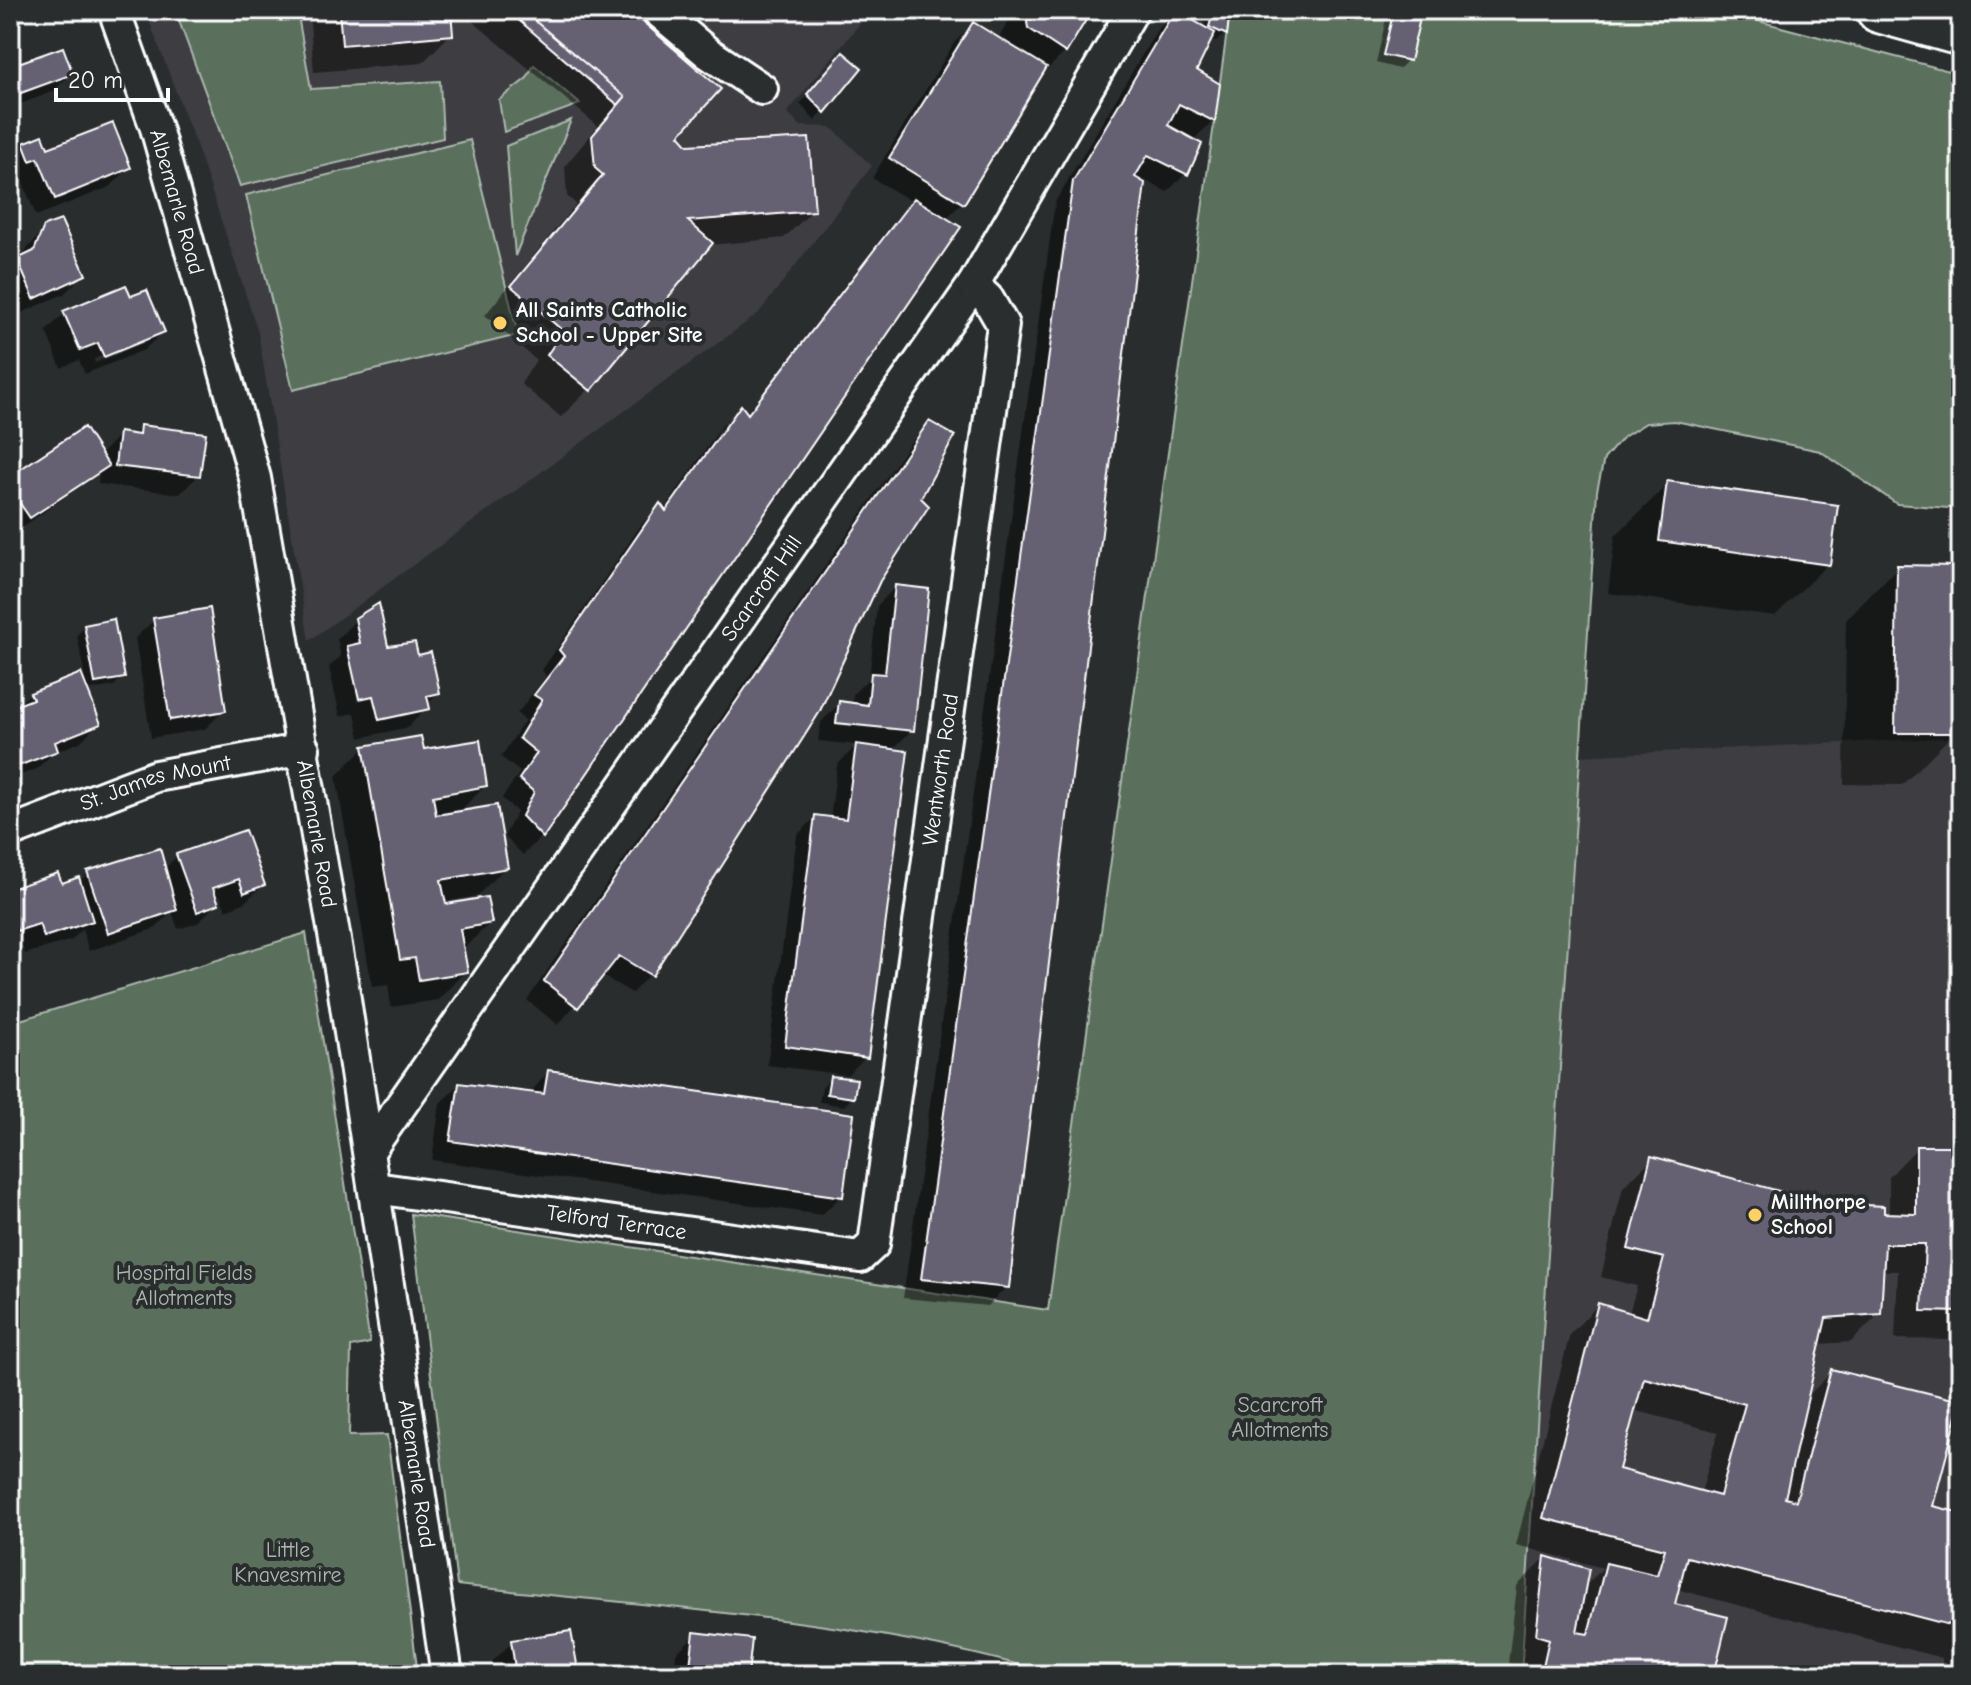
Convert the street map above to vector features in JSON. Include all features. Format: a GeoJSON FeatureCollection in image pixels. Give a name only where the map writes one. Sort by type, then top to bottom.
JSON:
{"type":"FeatureCollection","features":[{"type":"Feature","properties":{"kind":"main road"},"geometry":{"type":"LineString","coordinates":[[1879,10],[1961,33]]}},
{"type":"Feature","properties":{"kind":"street","name":"Albemarle Road"},"geometry":{"type":"LineString","coordinates":[[114,10],[156,128],[243,423],[304,749],[375,1188],[447,1675]]}},
{"type":"Feature","properties":{"kind":"street"},"geometry":{"type":"LineString","coordinates":[[657,10],[708,53],[762,89]]}},
{"type":"Feature","properties":{"kind":"street","name":"Scarcroft Hill"},"geometry":{"type":"LineString","coordinates":[[369,1151],[973,285],[1133,10]]}},
{"type":"Feature","properties":{"kind":"street","name":"Wentworth Road"},"geometry":{"type":"LineString","coordinates":[[860,1257],[874,1244],[1003,325],[988,299],[973,285]]}},
{"type":"Feature","properties":{"kind":"street","name":"St. James Mount"},"geometry":{"type":"LineString","coordinates":[[10,832],[156,776],[304,749]]}},
{"type":"Feature","properties":{"kind":"street","name":"Telford Terrace"},"geometry":{"type":"LineString","coordinates":[[375,1188],[860,1257]]}},
{"type":"Feature","properties":{"kind":"shaded area","name":"All Saints Catholic School - Upper Site"},"geometry":{"type":"Polygon","coordinates":[[[145,10],[871,10],[787,113],[801,126],[831,127],[872,166],[758,314],[309,641],[258,332],[198,150],[145,10]]]}},
{"type":"Feature","properties":{"kind":"shaded area","name":"Millthorpe School"},"geometry":{"type":"Polygon","coordinates":[[[1961,737],[1961,1675],[1521,1675],[1578,756],[1961,737]]]}},
{"type":"Feature","properties":{"kind":"green space"},"geometry":{"type":"Polygon","coordinates":[[[175,10],[297,10],[311,89],[440,81],[443,138],[240,186],[175,10]]]}},
{"type":"Feature","properties":{"kind":"green space","name":"Scarcroft Allotments"},"geometry":{"type":"Polygon","coordinates":[[[1230,10],[1716,10],[1961,74],[1961,509],[1897,504],[1820,451],[1675,421],[1646,423],[1622,438],[1604,459],[1597,491],[1521,1675],[1055,1675],[982,1655],[834,1627],[457,1585],[411,1214],[1048,1310],[1230,10]]]}},
{"type":"Feature","properties":{"kind":"green space"},"geometry":{"type":"Polygon","coordinates":[[[534,65],[580,104],[504,132],[499,100],[527,78],[534,65]]]}},
{"type":"Feature","properties":{"kind":"green space"},"geometry":{"type":"Polygon","coordinates":[[[571,120],[515,256],[506,146],[571,120]]]}},
{"type":"Feature","properties":{"kind":"green space"},"geometry":{"type":"Polygon","coordinates":[[[470,140],[518,335],[293,390],[246,195],[470,140]]]}},
{"type":"Feature","properties":{"kind":"green space","name":"Hospital Fields Allotments"},"geometry":{"type":"Polygon","coordinates":[[[306,933],[370,1343],[351,1347],[349,1436],[387,1435],[418,1675],[10,1675],[10,1023],[306,933]]]}},
{"type":"Feature","properties":{"kind":"building"},"geometry":{"type":"Polygon","coordinates":[[[339,10],[451,10],[453,35],[342,45],[339,10]]]}},
{"type":"Feature","properties":{"kind":"building"},"geometry":{"type":"Polygon","coordinates":[[[507,10],[522,10],[625,97],[618,105],[507,10]]]}},
{"type":"Feature","properties":{"kind":"building"},"geometry":{"type":"Polygon","coordinates":[[[522,10],[629,10],[721,89],[679,135],[688,145],[809,138],[815,211],[688,221],[713,243],[591,391],[547,355],[563,331],[511,286],[603,175],[595,168],[592,136],[625,97],[522,10]]]}},
{"type":"Feature","properties":{"kind":"building"},"geometry":{"type":"Polygon","coordinates":[[[1025,10],[1092,10],[1066,53],[1028,28],[1025,10]]]}},
{"type":"Feature","properties":{"kind":"building"},"geometry":{"type":"Polygon","coordinates":[[[1175,10],[1215,33],[1197,70],[1220,84],[1215,122],[1179,104],[1168,125],[1202,144],[1188,175],[1148,155],[1135,177],[1145,183],[1009,1288],[921,1279],[1073,181],[1175,10]]]}},
{"type":"Feature","properties":{"kind":"building"},"geometry":{"type":"Polygon","coordinates":[[[1214,10],[1230,10],[1227,35],[1209,27],[1214,10]]]}},
{"type":"Feature","properties":{"kind":"building"},"geometry":{"type":"Polygon","coordinates":[[[1394,10],[1422,10],[1410,61],[1383,55],[1394,10]]]}},
{"type":"Feature","properties":{"kind":"building"},"geometry":{"type":"Polygon","coordinates":[[[973,22],[1047,67],[964,204],[889,158],[973,22]]]}},
{"type":"Feature","properties":{"kind":"building"},"geometry":{"type":"Polygon","coordinates":[[[63,47],[73,74],[10,97],[10,66],[63,47]]]}},
{"type":"Feature","properties":{"kind":"building"},"geometry":{"type":"Polygon","coordinates":[[[843,52],[862,68],[825,113],[807,94],[843,52]]]}},
{"type":"Feature","properties":{"kind":"building"},"geometry":{"type":"Polygon","coordinates":[[[113,123],[131,168],[55,199],[38,158],[30,161],[23,143],[43,135],[48,148],[113,123]]]}},
{"type":"Feature","properties":{"kind":"building"},"geometry":{"type":"Polygon","coordinates":[[[914,198],[961,227],[543,838],[522,816],[534,792],[519,779],[537,753],[519,738],[542,700],[534,695],[564,656],[559,650],[660,503],[666,511],[741,405],[748,414],[914,198]]]}},
{"type":"Feature","properties":{"kind":"building"},"geometry":{"type":"Polygon","coordinates":[[[61,220],[86,275],[34,299],[17,259],[34,251],[44,226],[61,220]]]}},
{"type":"Feature","properties":{"kind":"building"},"geometry":{"type":"Polygon","coordinates":[[[126,285],[131,296],[147,290],[165,332],[104,357],[98,343],[80,350],[63,311],[126,285]]]}},
{"type":"Feature","properties":{"kind":"building"},"geometry":{"type":"Polygon","coordinates":[[[929,421],[955,436],[921,498],[929,506],[880,581],[819,713],[652,976],[619,956],[578,1008],[544,981],[929,421]]]}},
{"type":"Feature","properties":{"kind":"building"},"geometry":{"type":"Polygon","coordinates":[[[140,425],[206,433],[200,476],[115,466],[119,432],[139,435],[140,425]]]}},
{"type":"Feature","properties":{"kind":"building"},"geometry":{"type":"Polygon","coordinates":[[[84,427],[109,466],[30,518],[10,489],[10,476],[84,427]]]}},
{"type":"Feature","properties":{"kind":"building"},"geometry":{"type":"Polygon","coordinates":[[[1667,481],[1838,505],[1830,565],[1659,541],[1667,481]]]}},
{"type":"Feature","properties":{"kind":"building"},"geometry":{"type":"Polygon","coordinates":[[[1897,565],[1959,566],[1957,733],[1895,733],[1897,565]]]}},
{"type":"Feature","properties":{"kind":"building"},"geometry":{"type":"Polygon","coordinates":[[[895,585],[929,589],[914,731],[836,723],[839,701],[868,705],[871,673],[885,674],[895,585]]]}},
{"type":"Feature","properties":{"kind":"building"},"geometry":{"type":"Polygon","coordinates":[[[379,603],[388,646],[415,642],[418,655],[431,652],[440,693],[427,696],[430,709],[379,720],[373,696],[359,699],[347,646],[360,643],[355,618],[379,603]]]}},
{"type":"Feature","properties":{"kind":"building"},"geometry":{"type":"Polygon","coordinates":[[[210,608],[226,711],[170,720],[153,618],[210,608]]]}},
{"type":"Feature","properties":{"kind":"building"},"geometry":{"type":"Polygon","coordinates":[[[114,619],[125,678],[95,683],[84,625],[114,619]]]}},
{"type":"Feature","properties":{"kind":"building"},"geometry":{"type":"Polygon","coordinates":[[[81,673],[101,724],[55,742],[58,751],[10,769],[10,708],[33,699],[30,693],[81,673]]]}},
{"type":"Feature","properties":{"kind":"building"},"geometry":{"type":"Polygon","coordinates":[[[421,736],[424,749],[480,740],[487,786],[433,796],[436,815],[497,805],[508,868],[441,880],[446,904],[487,897],[492,923],[460,929],[468,972],[419,980],[415,958],[400,960],[363,746],[421,736]]]}},
{"type":"Feature","properties":{"kind":"building"},"geometry":{"type":"Polygon","coordinates":[[[856,744],[908,751],[868,1058],[785,1046],[815,815],[846,819],[856,744]]]}},
{"type":"Feature","properties":{"kind":"building"},"geometry":{"type":"Polygon","coordinates":[[[245,830],[265,885],[244,893],[239,879],[213,888],[219,904],[197,912],[176,854],[245,830]]]}},
{"type":"Feature","properties":{"kind":"building"},"geometry":{"type":"Polygon","coordinates":[[[160,848],[177,910],[108,933],[87,871],[160,848]]]}},
{"type":"Feature","properties":{"kind":"building"},"geometry":{"type":"Polygon","coordinates":[[[58,873],[62,883],[79,877],[93,921],[44,937],[39,924],[17,931],[10,911],[10,889],[58,873]]]}},
{"type":"Feature","properties":{"kind":"building"},"geometry":{"type":"Polygon","coordinates":[[[548,1070],[854,1114],[843,1197],[450,1141],[459,1083],[544,1094],[548,1070]]]}},
{"type":"Feature","properties":{"kind":"building"},"geometry":{"type":"Polygon","coordinates":[[[830,1076],[857,1079],[854,1098],[827,1094],[830,1076]]]}},
{"type":"Feature","properties":{"kind":"building"},"geometry":{"type":"Polygon","coordinates":[[[1916,1146],[1961,1146],[1961,1312],[1922,1311],[1925,1244],[1885,1244],[1881,1314],[1826,1318],[1785,1498],[1796,1501],[1831,1369],[1961,1401],[1933,1506],[1961,1513],[1961,1628],[1687,1557],[1675,1604],[1728,1617],[1714,1675],[1541,1675],[1549,1639],[1536,1635],[1545,1556],[1589,1569],[1577,1632],[1588,1634],[1606,1563],[1657,1575],[1665,1549],[1543,1518],[1598,1303],[1647,1318],[1664,1258],[1628,1249],[1651,1156],[1823,1203],[1884,1206],[1884,1213],[1916,1214],[1916,1146]],[[1644,1378],[1619,1469],[1720,1496],[1745,1404],[1644,1378]]]}},
{"type":"Feature","properties":{"kind":"building"},"geometry":{"type":"Polygon","coordinates":[[[571,1631],[579,1675],[516,1675],[511,1640],[571,1631]]]}},
{"type":"Feature","properties":{"kind":"building"},"geometry":{"type":"Polygon","coordinates":[[[694,1632],[752,1639],[748,1675],[689,1675],[694,1632]]]}},
{"type":"Feature","properties":{"kind":"place","name":"All Saints Catholic School - Upper Site"},"geometry":{"type":"Point","coordinates":[500,323]}},
{"type":"Feature","properties":{"kind":"place","name":"Millthorpe School"},"geometry":{"type":"Point","coordinates":[1755,1215]}},
{"type":"Feature","properties":{"kind":"park label","name":"Little Knavesmire"},"geometry":{"type":"Point","coordinates":[288,1562]}}]}
